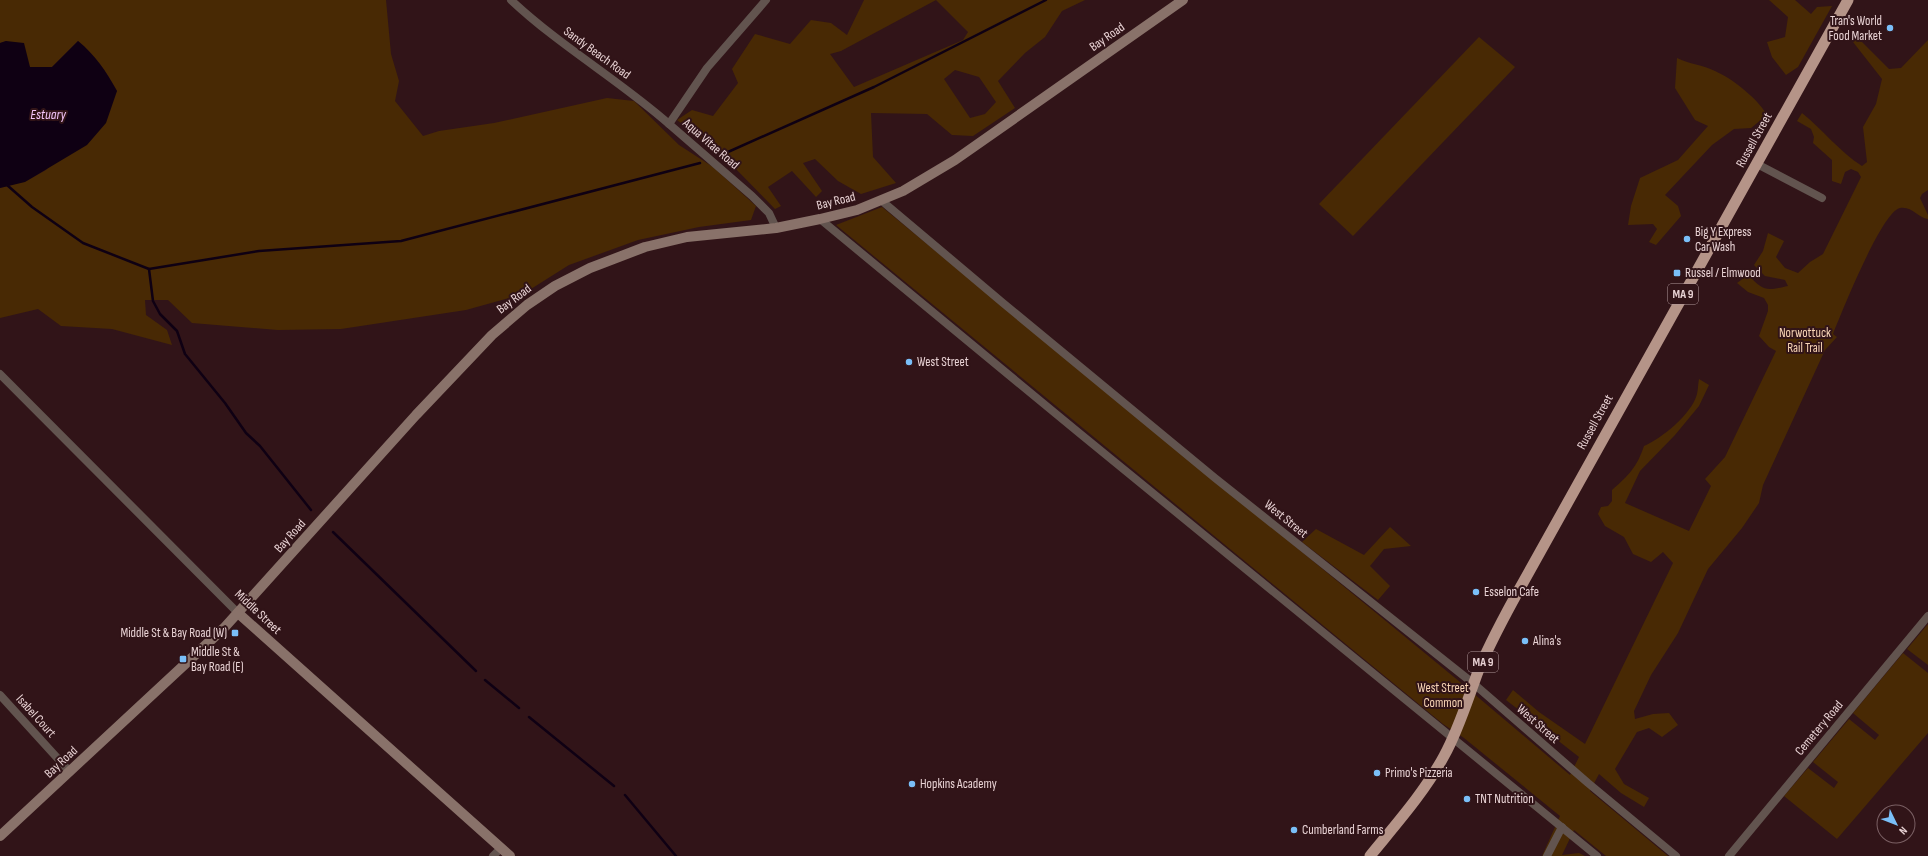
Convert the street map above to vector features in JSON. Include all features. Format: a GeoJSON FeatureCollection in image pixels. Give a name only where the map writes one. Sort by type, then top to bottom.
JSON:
{"type":"FeatureCollection","features":[{"type":"Feature","properties":{"kind":"highway","name":"Russell Street"},"geometry":{"type":"LineString","coordinates":[[1370,856],[1431,778],[1453,739],[1491,642],[1848,0]]}},
{"type":"Feature","properties":{"kind":"main road","name":"Bay Road"},"geometry":{"type":"LineString","coordinates":[[0,836],[238,613],[416,415],[492,334],[527,305],[555,286],[590,268],[646,247],[687,237],[776,228],[857,210],[882,201],[927,178],[956,160],[1183,0]]}},
{"type":"Feature","properties":{"kind":"main road","name":"Middle Street"},"geometry":{"type":"LineString","coordinates":[[238,613],[510,856]]}},
{"type":"Feature","properties":{"kind":"street","name":"Sandy Beach Road"},"geometry":{"type":"LineString","coordinates":[[511,0],[564,44],[643,101],[669,124]]}},
{"type":"Feature","properties":{"kind":"street","name":"Aqua Vitae Road"},"geometry":{"type":"LineString","coordinates":[[766,0],[707,68],[669,124],[752,196],[769,214],[776,228]]}},
{"type":"Feature","properties":{"kind":"street"},"geometry":{"type":"LineString","coordinates":[[1757,164],[1822,198]]}},
{"type":"Feature","properties":{"kind":"street","name":"West Street"},"geometry":{"type":"LineString","coordinates":[[882,201],[1002,303],[1224,485],[1474,684],[1588,783],[1676,856]]}},
{"type":"Feature","properties":{"kind":"street"},"geometry":{"type":"LineString","coordinates":[[820,219],[1597,856]]}},
{"type":"Feature","properties":{"kind":"street","name":"Middle Street"},"geometry":{"type":"LineString","coordinates":[[0,374],[238,613]]}},
{"type":"Feature","properties":{"kind":"street","name":"Cemetery Road"},"geometry":{"type":"LineString","coordinates":[[1729,856],[1928,616]]}},
{"type":"Feature","properties":{"kind":"street","name":"Isabel Court"},"geometry":{"type":"LineString","coordinates":[[0,695],[70,772]]}},
{"type":"Feature","properties":{"kind":"street"},"geometry":{"type":"LineString","coordinates":[[1547,856],[1562,827]]}},
{"type":"Feature","properties":{"kind":"street"},"geometry":{"type":"LineString","coordinates":[[493,856],[501,848]]}},
{"type":"Feature","properties":{"kind":"green space"},"geometry":{"type":"Polygon","coordinates":[[[0,0],[386,0],[391,54],[399,81],[395,101],[423,136],[439,131],[494,123],[607,98],[634,101],[679,145],[713,167],[756,206],[751,220],[699,227],[638,240],[569,265],[523,294],[466,310],[341,329],[278,330],[192,323],[168,300],[145,300],[146,315],[167,330],[172,345],[112,329],[61,326],[38,309],[0,318],[0,188],[28,180],[46,170],[117,91],[100,64],[78,41],[52,67],[30,67],[6,41],[0,43],[0,0]]]}},
{"type":"Feature","properties":{"kind":"green space"},"geometry":{"type":"Polygon","coordinates":[[[864,0],[936,0],[1085,0],[1062,11],[1045,37],[1025,53],[998,81],[1015,108],[973,136],[952,135],[927,114],[871,113],[873,157],[896,183],[861,194],[838,181],[815,159],[803,163],[822,191],[816,197],[792,171],[768,187],[781,206],[775,209],[732,165],[677,120],[692,110],[713,116],[738,83],[732,69],[755,34],[790,44],[811,20],[831,23],[847,35],[864,0]],[[936,0],[841,51],[830,54],[854,87],[963,40],[968,32],[936,0]],[[955,70],[944,79],[970,118],[985,114],[996,102],[979,77],[955,70]]]}},
{"type":"Feature","properties":{"kind":"green space"},"geometry":{"type":"Polygon","coordinates":[[[1769,0],[1795,0],[1811,14],[1817,7],[1832,6],[1798,67],[1786,75],[1772,57],[1767,42],[1785,37],[1788,17],[1769,0]]]}},
{"type":"Feature","properties":{"kind":"green space"},"geometry":{"type":"Polygon","coordinates":[[[1856,36],[1889,69],[1901,68],[1928,40],[1928,190],[1922,194],[1920,198],[1928,215],[1928,219],[1921,217],[1911,210],[1900,208],[1892,213],[1883,226],[1844,306],[1833,334],[1837,337],[1825,350],[1763,485],[1759,503],[1742,528],[1708,569],[1678,633],[1651,675],[1634,711],[1635,719],[1653,714],[1669,713],[1678,725],[1662,737],[1649,728],[1637,732],[1615,769],[1624,784],[1649,798],[1644,807],[1621,793],[1599,774],[1590,791],[1668,856],[1606,856],[1574,830],[1562,855],[1579,853],[1585,856],[1542,856],[1560,816],[1464,738],[1443,724],[836,225],[882,207],[1460,682],[1570,775],[1579,757],[1506,700],[1513,690],[1539,712],[1585,744],[1673,563],[1663,552],[1651,562],[1633,554],[1624,537],[1605,526],[1598,514],[1601,507],[1608,506],[1612,501],[1612,490],[1632,470],[1644,446],[1667,432],[1689,410],[1697,394],[1699,379],[1709,385],[1699,406],[1675,435],[1640,471],[1625,503],[1689,531],[1711,486],[1705,479],[1725,457],[1776,351],[1769,347],[1759,336],[1768,311],[1768,305],[1764,298],[1748,292],[1737,283],[1748,275],[1765,288],[1774,289],[1788,286],[1785,280],[1765,276],[1754,265],[1763,251],[1768,233],[1784,241],[1776,257],[1785,268],[1798,273],[1810,262],[1823,254],[1861,177],[1858,172],[1851,169],[1845,172],[1841,184],[1832,181],[1832,160],[1813,143],[1814,137],[1811,129],[1797,121],[1802,113],[1854,160],[1862,166],[1867,162],[1863,127],[1876,104],[1882,79],[1853,42],[1856,36]]]}},
{"type":"Feature","properties":{"kind":"green space"},"geometry":{"type":"Polygon","coordinates":[[[1479,37],[1515,67],[1353,236],[1319,204],[1479,37]]]}},
{"type":"Feature","properties":{"kind":"green space"},"geometry":{"type":"Polygon","coordinates":[[[1677,58],[1722,74],[1751,96],[1767,115],[1751,128],[1734,129],[1712,145],[1665,195],[1678,206],[1681,216],[1656,245],[1649,242],[1657,229],[1653,224],[1628,225],[1631,206],[1640,178],[1678,160],[1708,126],[1695,120],[1675,88],[1677,58]]]}},
{"type":"Feature","properties":{"kind":"green space"},"geometry":{"type":"Polygon","coordinates":[[[1390,527],[1411,546],[1384,549],[1370,566],[1390,586],[1378,600],[1302,542],[1316,529],[1364,555],[1390,527]]]}},
{"type":"Feature","properties":{"kind":"green space"},"geometry":{"type":"Polygon","coordinates":[[[1928,624],[1928,665],[1907,649],[1928,624]]]}},
{"type":"Feature","properties":{"kind":"green space"},"geometry":{"type":"Polygon","coordinates":[[[1903,653],[1928,673],[1928,733],[1837,839],[1784,796],[1808,768],[1834,788],[1838,782],[1813,762],[1849,719],[1875,740],[1879,735],[1853,713],[1903,653]]]}},
{"type":"Feature","properties":{"kind":"water","name":"Estuary"},"geometry":{"type":"Polygon","coordinates":[[[6,41],[24,43],[30,67],[52,67],[78,41],[100,64],[117,91],[106,123],[87,145],[25,182],[0,188],[0,43],[6,41]]]}},
{"type":"Feature","properties":{"kind":"waterway"},"geometry":{"type":"LineString","coordinates":[[719,156],[874,87],[1046,0]]}},
{"type":"Feature","properties":{"kind":"waterway"},"geometry":{"type":"LineString","coordinates":[[7,185],[32,207],[83,243],[149,269],[259,251],[401,241],[700,163]]}},
{"type":"Feature","properties":{"kind":"waterway"},"geometry":{"type":"LineString","coordinates":[[149,269],[153,301],[160,314],[177,331],[185,354],[225,403],[246,433],[260,446],[311,510]]}},
{"type":"Feature","properties":{"kind":"waterway"},"geometry":{"type":"LineString","coordinates":[[333,532],[476,671]]}},
{"type":"Feature","properties":{"kind":"waterway"},"geometry":{"type":"LineString","coordinates":[[485,680],[519,708]]}},
{"type":"Feature","properties":{"kind":"waterway"},"geometry":{"type":"LineString","coordinates":[[529,717],[614,786]]}},
{"type":"Feature","properties":{"kind":"waterway"},"geometry":{"type":"LineString","coordinates":[[625,795],[676,856]]}},
{"type":"Feature","properties":{"kind":"place","name":"Tran's World Food Market"},"geometry":{"type":"Point","coordinates":[1890,28]}},
{"type":"Feature","properties":{"kind":"place","name":"Big Y Express Car Wash"},"geometry":{"type":"Point","coordinates":[1687,239]}},
{"type":"Feature","properties":{"kind":"place","name":"Russel / Elmwood"},"geometry":{"type":"Point","coordinates":[1677,273]}},
{"type":"Feature","properties":{"kind":"place","name":"West Street"},"geometry":{"type":"Point","coordinates":[909,362]}},
{"type":"Feature","properties":{"kind":"place","name":"Esselon Cafe"},"geometry":{"type":"Point","coordinates":[1476,592]}},
{"type":"Feature","properties":{"kind":"place","name":"Middle St & Bay Road (W)"},"geometry":{"type":"Point","coordinates":[235,633]}},
{"type":"Feature","properties":{"kind":"place","name":"Alina's"},"geometry":{"type":"Point","coordinates":[1525,641]}},
{"type":"Feature","properties":{"kind":"place","name":"Middle St & Bay Road (E)"},"geometry":{"type":"Point","coordinates":[183,659]}},
{"type":"Feature","properties":{"kind":"place","name":"Primo's Pizzeria"},"geometry":{"type":"Point","coordinates":[1377,773]}},
{"type":"Feature","properties":{"kind":"place","name":"Hopkins Academy"},"geometry":{"type":"Point","coordinates":[912,784]}},
{"type":"Feature","properties":{"kind":"place","name":"TNT Nutrition"},"geometry":{"type":"Point","coordinates":[1467,799]}},
{"type":"Feature","properties":{"kind":"place","name":"Cumberland Farms"},"geometry":{"type":"Point","coordinates":[1294,830]}},
{"type":"Feature","properties":{"kind":"park label","name":"Norwottuck Rail Trail"},"geometry":{"type":"Point","coordinates":[1805,340]}},
{"type":"Feature","properties":{"kind":"park label","name":"West Street Common"},"geometry":{"type":"Point","coordinates":[1443,696]}}]}
